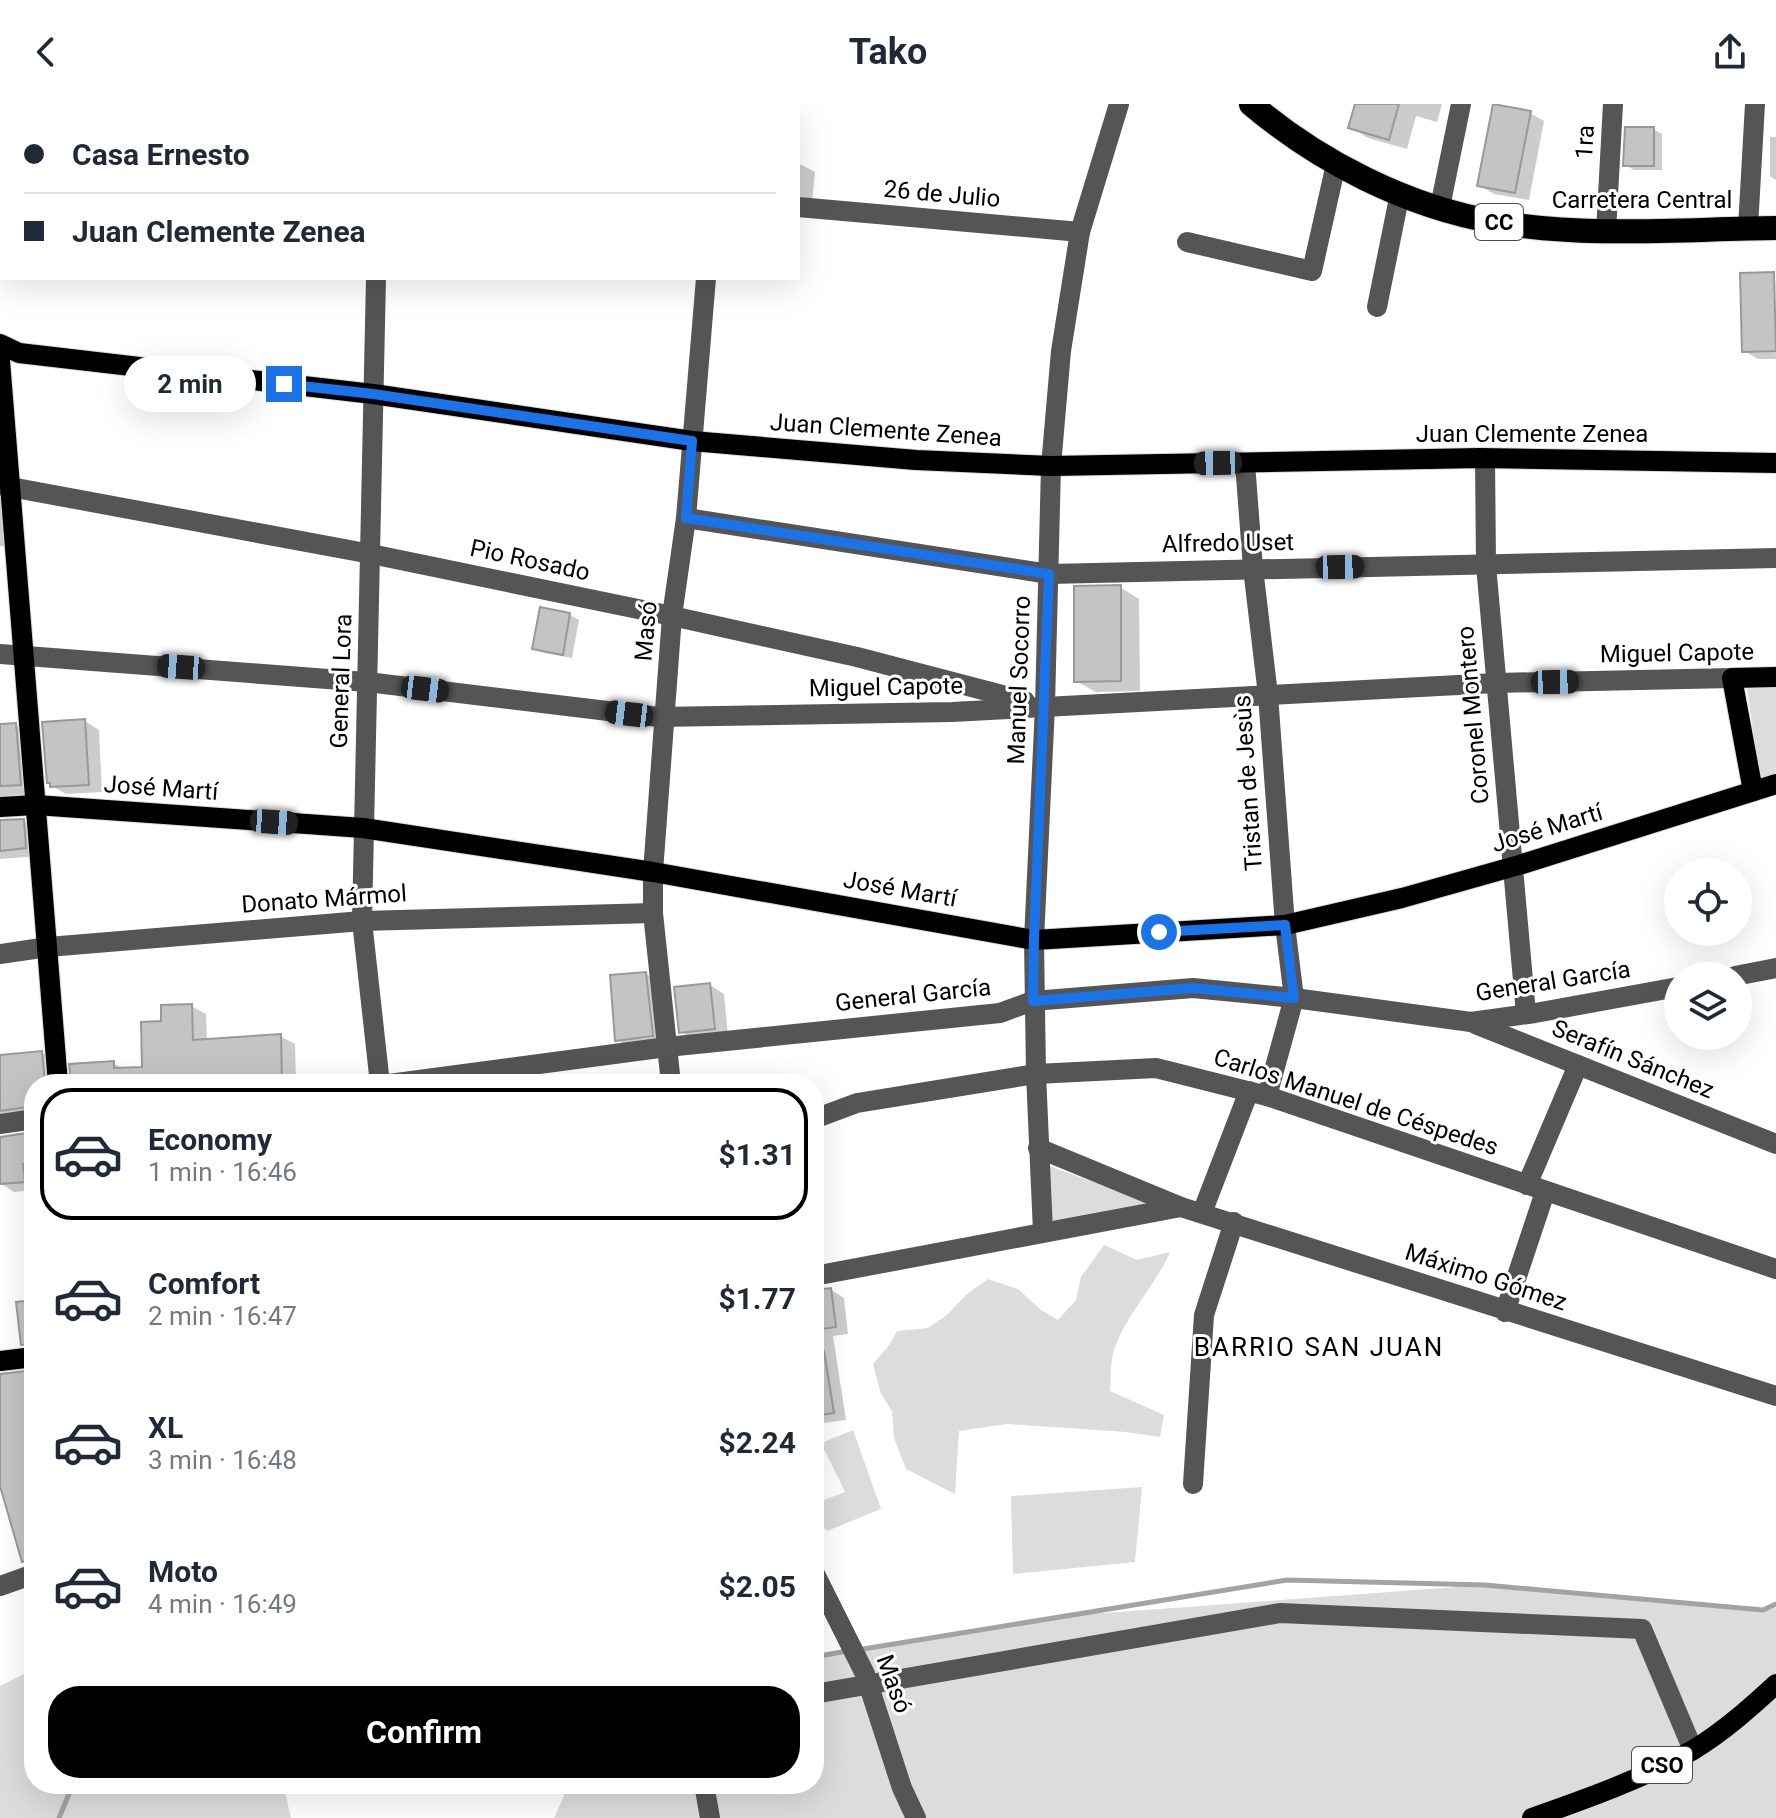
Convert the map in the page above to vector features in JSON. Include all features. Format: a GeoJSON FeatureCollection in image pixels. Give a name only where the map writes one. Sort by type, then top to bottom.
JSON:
{"type":"FeatureCollection","features":[{"type":"Feature","properties":{"kind":"highway","name":"Carretera Central"},"geometry":{"type":"LineString","coordinates":[[1251,104],[1305,146],[1336,164],[1400,193],[1494,222],[1606,232],[1776,228]]}},
{"type":"Feature","properties":{"kind":"main road","name":"Juan Clemente Zenea"},"geometry":{"type":"LineString","coordinates":[[0,344],[32,355],[373,394],[692,441],[916,460],[1051,466],[1485,458],[1776,463]]}},
{"type":"Feature","properties":{"kind":"main road"},"geometry":{"type":"LineString","coordinates":[[0,361],[6,486],[25,654],[57,1074]]}},
{"type":"Feature","properties":{"kind":"main road","name":"Miguel Capote"},"geometry":{"type":"LineString","coordinates":[[1732,678],[1776,677]]}},
{"type":"Feature","properties":{"kind":"main road"},"geometry":{"type":"LineString","coordinates":[[1732,678],[1753,791]]}},
{"type":"Feature","properties":{"kind":"main road","name":"José Martí"},"geometry":{"type":"LineString","coordinates":[[0,807],[36,805],[363,828],[653,872],[1034,940],[1285,925],[1402,898],[1514,866],[1776,784]]}},
{"type":"Feature","properties":{"kind":"main road"},"geometry":{"type":"LineString","coordinates":[[0,1361],[24,1360]]}},
{"type":"Feature","properties":{"kind":"main road","name":"CSO"},"geometry":{"type":"LineString","coordinates":[[1532,1818],[1605,1791],[1693,1750],[1748,1711],[1776,1684]]}},
{"type":"Feature","properties":{"kind":"street","name":"Manuel Socorro"},"geometry":{"type":"LineString","coordinates":[[1043,1232],[1033,1001],[1051,466],[1061,351],[1080,232],[1119,104]]}},
{"type":"Feature","properties":{"kind":"street"},"geometry":{"type":"LineString","coordinates":[[1440,207],[1461,104]]}},
{"type":"Feature","properties":{"kind":"street","name":"1ra"},"geometry":{"type":"LineString","coordinates":[[1606,232],[1613,104]]}},
{"type":"Feature","properties":{"kind":"street"},"geometry":{"type":"LineString","coordinates":[[1748,228],[1755,104]]}},
{"type":"Feature","properties":{"kind":"street"},"geometry":{"type":"LineString","coordinates":[[1187,242],[1312,271],[1336,164]]}},
{"type":"Feature","properties":{"kind":"street"},"geometry":{"type":"LineString","coordinates":[[1377,307],[1400,193]]}},
{"type":"Feature","properties":{"kind":"street","name":"26 de Julio"},"geometry":{"type":"LineString","coordinates":[[800,207],[1080,232]]}},
{"type":"Feature","properties":{"kind":"street","name":"General Lora"},"geometry":{"type":"LineString","coordinates":[[376,280],[362,921],[379,1074]]}},
{"type":"Feature","properties":{"kind":"street","name":"Masó"},"geometry":{"type":"LineString","coordinates":[[670,1074],[653,913],[653,872],[672,616],[686,518],[706,280]]}},
{"type":"Feature","properties":{"kind":"street","name":"Coronel Montero"},"geometry":{"type":"LineString","coordinates":[[1485,458],[1486,565],[1526,1014]]}},
{"type":"Feature","properties":{"kind":"street","name":"Tristan de Jesùs"},"geometry":{"type":"LineString","coordinates":[[1202,1213],[1258,1094],[1294,998],[1245,463]]}},
{"type":"Feature","properties":{"kind":"street","name":"Pio Rosado"},"geometry":{"type":"LineString","coordinates":[[6,486],[371,554],[672,616],[857,657],[1045,706]]}},
{"type":"Feature","properties":{"kind":"street","name":"Alfredo Uset"},"geometry":{"type":"LineString","coordinates":[[686,518],[1049,574],[1776,558]]}},
{"type":"Feature","properties":{"kind":"street","name":"Miguel Capote"},"geometry":{"type":"LineString","coordinates":[[0,654],[367,682],[665,717],[952,712],[1496,683],[1732,678]]}},
{"type":"Feature","properties":{"kind":"street","name":"Donato Mármol"},"geometry":{"type":"LineString","coordinates":[[0,954],[48,947],[362,921],[653,913]]}},
{"type":"Feature","properties":{"kind":"street"},"geometry":{"type":"LineString","coordinates":[[1752,973],[1776,968]]}},
{"type":"Feature","properties":{"kind":"street","name":"General García"},"geometry":{"type":"LineString","coordinates":[[464,1074],[667,1047],[1000,1013],[1033,1001],[1193,988],[1471,1022],[1664,989]]}},
{"type":"Feature","properties":{"kind":"street","name":"Serafín Sánchez"},"geometry":{"type":"LineString","coordinates":[[1471,1022],[1776,1144]]}},
{"type":"Feature","properties":{"kind":"street"},"geometry":{"type":"LineString","coordinates":[[1505,1312],[1536,1188],[1578,1065]]}},
{"type":"Feature","properties":{"kind":"street","name":"Carlos Manuel de Céspedes"},"geometry":{"type":"LineString","coordinates":[[824,1115],[857,1103],[1036,1074],[1156,1068],[1258,1094],[1776,1269]]}},
{"type":"Feature","properties":{"kind":"street"},"geometry":{"type":"LineString","coordinates":[[0,1124],[24,1120]]}},
{"type":"Feature","properties":{"kind":"street","name":"Máximo Gómez"},"geometry":{"type":"LineString","coordinates":[[1038,1148],[1181,1207],[1776,1396]]}},
{"type":"Feature","properties":{"kind":"street","name":"Máximo Gómez"},"geometry":{"type":"LineString","coordinates":[[824,1274],[1181,1207]]}},
{"type":"Feature","properties":{"kind":"street"},"geometry":{"type":"LineString","coordinates":[[1193,1484],[1204,1315],[1234,1222]]}},
{"type":"Feature","properties":{"kind":"street"},"geometry":{"type":"LineString","coordinates":[[0,1586],[24,1578]]}},
{"type":"Feature","properties":{"kind":"street","name":"Masó"},"geometry":{"type":"LineString","coordinates":[[824,1592],[867,1678],[902,1788],[916,1818]]}},
{"type":"Feature","properties":{"kind":"street"},"geometry":{"type":"LineString","coordinates":[[824,1691],[867,1678],[1280,1613],[1642,1629],[1693,1750]]}},
{"type":"Feature","properties":{"kind":"street"},"geometry":{"type":"LineString","coordinates":[[706,1794],[710,1818]]}},
{"type":"Feature","properties":{"kind":"shaded area"},"geometry":{"type":"Polygon","coordinates":[[[1776,681],[1776,773],[1760,778],[1746,682],[1776,681]]]}},
{"type":"Feature","properties":{"kind":"shaded area"},"geometry":{"type":"Polygon","coordinates":[[[1049,1166],[1152,1203],[1049,1223],[1049,1166]]]}},
{"type":"Feature","properties":{"kind":"shaded area"},"geometry":{"type":"Polygon","coordinates":[[[1104,1245],[1137,1260],[1170,1252],[1120,1334],[1111,1369],[1110,1391],[1164,1415],[1160,1437],[1007,1424],[959,1431],[955,1494],[906,1469],[894,1438],[892,1411],[881,1394],[873,1364],[897,1331],[928,1328],[988,1279],[1018,1289],[1041,1310],[1058,1320],[1076,1300],[1081,1277],[1104,1245]]]}},
{"type":"Feature","properties":{"kind":"shaded area"},"geometry":{"type":"Polygon","coordinates":[[[853,1430],[881,1509],[827,1531],[824,1528],[824,1500],[845,1492],[824,1451],[824,1442],[853,1430]]]}},
{"type":"Feature","properties":{"kind":"shaded area"},"geometry":{"type":"Polygon","coordinates":[[[1142,1487],[1135,1562],[1013,1574],[1011,1496],[1142,1487]]]}},
{"type":"Feature","properties":{"kind":"shaded area"},"geometry":{"type":"Polygon","coordinates":[[[1485,1585],[1762,1610],[1776,1608],[1776,1818],[554,1818],[565,1794],[824,1794],[824,1655],[1063,1616],[1485,1585]]]}},
{"type":"Feature","properties":{"kind":"shaded area"},"geometry":{"type":"Polygon","coordinates":[[[24,1674],[24,1794],[285,1794],[291,1818],[0,1818],[0,1686],[24,1674]]]}},
{"type":"Feature","properties":{"kind":"building"},"geometry":{"type":"Polygon","coordinates":[[[1355,104],[1399,104],[1389,140],[1348,128],[1355,104]]]}},
{"type":"Feature","properties":{"kind":"building"},"geometry":{"type":"Polygon","coordinates":[[[1493,104],[1531,111],[1515,193],[1477,186],[1493,104]]]}},
{"type":"Feature","properties":{"kind":"building"},"geometry":{"type":"Polygon","coordinates":[[[1625,127],[1654,127],[1654,166],[1623,166],[1625,127]]]}},
{"type":"Feature","properties":{"kind":"building"},"geometry":{"type":"Polygon","coordinates":[[[1774,272],[1776,351],[1742,352],[1740,273],[1774,272]]]}},
{"type":"Feature","properties":{"kind":"building"},"geometry":{"type":"Polygon","coordinates":[[[1121,585],[1121,681],[1074,682],[1074,586],[1121,585]]]}},
{"type":"Feature","properties":{"kind":"building"},"geometry":{"type":"Polygon","coordinates":[[[540,607],[570,613],[563,655],[532,649],[540,607]]]}},
{"type":"Feature","properties":{"kind":"building"},"geometry":{"type":"Polygon","coordinates":[[[85,719],[89,785],[50,787],[47,783],[42,722],[85,719]]]}},
{"type":"Feature","properties":{"kind":"building"},"geometry":{"type":"Polygon","coordinates":[[[16,723],[21,785],[0,786],[0,724],[16,723]]]}},
{"type":"Feature","properties":{"kind":"building"},"geometry":{"type":"Polygon","coordinates":[[[24,819],[26,848],[0,851],[0,820],[24,819]]]}},
{"type":"Feature","properties":{"kind":"building"},"geometry":{"type":"Polygon","coordinates":[[[646,972],[653,1036],[615,1041],[610,975],[646,972]]]}},
{"type":"Feature","properties":{"kind":"building"},"geometry":{"type":"Polygon","coordinates":[[[710,983],[715,1029],[679,1033],[674,987],[710,983]]]}},
{"type":"Feature","properties":{"kind":"building"},"geometry":{"type":"Polygon","coordinates":[[[192,1004],[193,1040],[281,1034],[282,1074],[70,1074],[69,1064],[114,1061],[114,1068],[142,1067],[141,1022],[161,1021],[161,1005],[192,1004]]]}},
{"type":"Feature","properties":{"kind":"building"},"geometry":{"type":"Polygon","coordinates":[[[42,1051],[44,1074],[24,1074],[24,1107],[0,1111],[0,1055],[42,1051]]]}},
{"type":"Feature","properties":{"kind":"building"},"geometry":{"type":"Polygon","coordinates":[[[24,1133],[24,1182],[0,1184],[0,1137],[24,1133]]]}},
{"type":"Feature","properties":{"kind":"building"},"geometry":{"type":"Polygon","coordinates":[[[831,1288],[836,1327],[824,1329],[824,1289],[831,1288]]]}},
{"type":"Feature","properties":{"kind":"building"},"geometry":{"type":"Polygon","coordinates":[[[24,1301],[24,1345],[21,1345],[16,1302],[24,1301]]]}},
{"type":"Feature","properties":{"kind":"building"},"geometry":{"type":"Polygon","coordinates":[[[824,1351],[834,1413],[824,1414],[824,1351]]]}},
{"type":"Feature","properties":{"kind":"building"},"geometry":{"type":"Polygon","coordinates":[[[24,1371],[22,1562],[0,1486],[0,1374],[24,1371]]]}},
{"type":"Feature","properties":{"kind":"waterway"},"geometry":{"type":"LineString","coordinates":[[857,1650],[1287,1580],[1485,1585],[1763,1610],[1776,1604]]}},
{"type":"Feature","properties":{"kind":"waterway"},"geometry":{"type":"LineString","coordinates":[[824,1655],[847,1651]]}},
{"type":"Feature","properties":{"kind":"waterway"},"geometry":{"type":"LineString","coordinates":[[59,1818],[69,1794]]}},
{"type":"Feature","properties":{"kind":"district","name":"BARRIO SAN JUAN"},"geometry":{"type":"Point","coordinates":[1319,1347]}},
{"type":"Feature","properties":{"kind":"route"},"geometry":{"type":"LineString","coordinates":[[284,384],[373,394],[692,441],[686,518],[1049,574],[1033,1001],[1193,988],[1294,998],[1285,925],[1159,932]]}}]}
